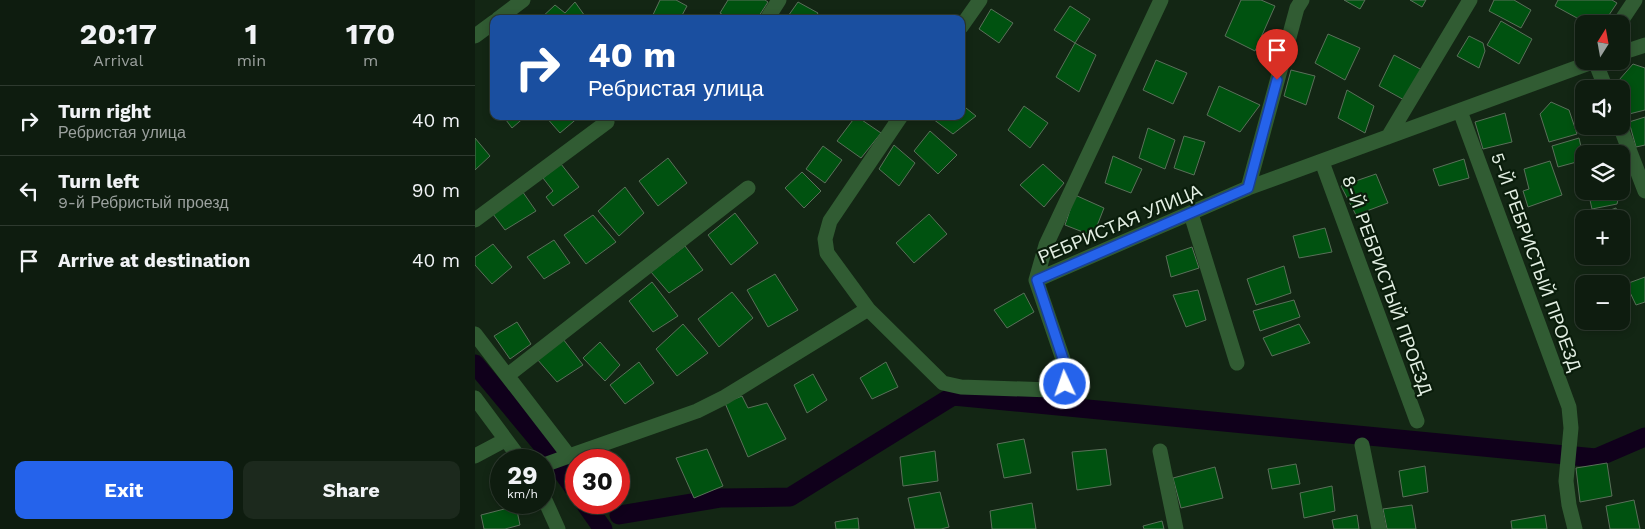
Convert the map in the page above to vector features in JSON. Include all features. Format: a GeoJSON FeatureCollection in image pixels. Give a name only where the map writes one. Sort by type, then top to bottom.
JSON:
{"type":"FeatureCollection","features":[{"type":"Feature","properties":{"kind":"street"},"geometry":{"type":"LineString","coordinates":[[504,15],[523,0]]}},
{"type":"Feature","properties":{"kind":"street"},"geometry":{"type":"LineString","coordinates":[[770,15],[779,0]]}},
{"type":"Feature","properties":{"kind":"street"},"geometry":{"type":"LineString","coordinates":[[965,21],[979,0]]}},
{"type":"Feature","properties":{"kind":"street"},"geometry":{"type":"LineString","coordinates":[[1037,280],[1045,245],[1161,0]]}},
{"type":"Feature","properties":{"kind":"street"},"geometry":{"type":"LineString","coordinates":[[1248,188],[1297,8],[1301,0]]}},
{"type":"Feature","properties":{"kind":"street"},"geometry":{"type":"LineString","coordinates":[[1388,137],[1470,0]]}},
{"type":"Feature","properties":{"kind":"street"},"geometry":{"type":"LineString","coordinates":[[1625,15],[1635,0]]}},
{"type":"Feature","properties":{"kind":"street"},"geometry":{"type":"LineString","coordinates":[[475,36],[490,25]]}},
{"type":"Feature","properties":{"kind":"street"},"geometry":{"type":"LineString","coordinates":[[1630,50],[1645,45]]}},
{"type":"Feature","properties":{"kind":"street","name":"РЕБРИСТАЯ УЛИЦА"},"geometry":{"type":"LineString","coordinates":[[868,309],[943,382],[961,387],[1051,390],[1065,384],[1066,368],[1037,280],[1248,188],[1575,68]]}},
{"type":"Feature","properties":{"kind":"street","name":"5-Й РЕБРИСТЫЙ ПРОЕЗД"},"geometry":{"type":"LineString","coordinates":[[1460,111],[1569,407],[1571,428],[1566,481],[1575,529]]}},
{"type":"Feature","properties":{"kind":"street"},"geometry":{"type":"LineString","coordinates":[[589,449],[697,411],[725,397],[868,309],[827,254],[825,239],[830,221],[898,120]]}},
{"type":"Feature","properties":{"kind":"street"},"geometry":{"type":"LineString","coordinates":[[475,220],[607,122]]}},
{"type":"Feature","properties":{"kind":"street"},"geometry":{"type":"LineString","coordinates":[[1623,135],[1645,191]]}},
{"type":"Feature","properties":{"kind":"street","name":"8-Й РЕБРИСТЫЙ ПРОЕЗД"},"geometry":{"type":"LineString","coordinates":[[1321,162],[1417,421]]}},
{"type":"Feature","properties":{"kind":"street"},"geometry":{"type":"LineString","coordinates":[[507,375],[748,188]]}},
{"type":"Feature","properties":{"kind":"street"},"geometry":{"type":"LineString","coordinates":[[1191,214],[1237,363]]}},
{"type":"Feature","properties":{"kind":"street"},"geometry":{"type":"LineString","coordinates":[[475,334],[565,456]]}},
{"type":"Feature","properties":{"kind":"street"},"geometry":{"type":"LineString","coordinates":[[475,398],[512,449]]}},
{"type":"Feature","properties":{"kind":"street"},"geometry":{"type":"LineString","coordinates":[[475,456],[505,440]]}},
{"type":"Feature","properties":{"kind":"street"},"geometry":{"type":"LineString","coordinates":[[1362,445],[1379,529]]}},
{"type":"Feature","properties":{"kind":"street"},"geometry":{"type":"LineString","coordinates":[[1160,451],[1176,529]]}},
{"type":"Feature","properties":{"kind":"street"},"geometry":{"type":"LineString","coordinates":[[551,514],[558,529]]}},
{"type":"Feature","properties":{"kind":"building"},"geometry":{"type":"Polygon","coordinates":[[[660,0],[676,0],[687,6],[682,15],[653,15],[660,0]]]}},
{"type":"Feature","properties":{"kind":"building"},"geometry":{"type":"Polygon","coordinates":[[[728,0],[765,0],[768,2],[760,15],[723,15],[720,13],[728,0]]]}},
{"type":"Feature","properties":{"kind":"building"},"geometry":{"type":"Polygon","coordinates":[[[1241,0],[1261,0],[1275,6],[1255,51],[1225,36],[1241,0]]]}},
{"type":"Feature","properties":{"kind":"building"},"geometry":{"type":"Polygon","coordinates":[[[1344,0],[1365,0],[1360,9],[1344,0]]]}},
{"type":"Feature","properties":{"kind":"building"},"geometry":{"type":"Polygon","coordinates":[[[1410,0],[1426,0],[1422,7],[1410,0]]]}},
{"type":"Feature","properties":{"kind":"building"},"geometry":{"type":"Polygon","coordinates":[[[1494,0],[1514,0],[1531,10],[1521,28],[1489,11],[1494,0]]]}},
{"type":"Feature","properties":{"kind":"building"},"geometry":{"type":"Polygon","coordinates":[[[1558,0],[1612,0],[1617,3],[1609,15],[1575,15],[1575,17],[1555,6],[1558,0]]]}},
{"type":"Feature","properties":{"kind":"building"},"geometry":{"type":"Polygon","coordinates":[[[575,2],[584,15],[544,15],[555,5],[565,13],[575,2]]]}},
{"type":"Feature","properties":{"kind":"building"},"geometry":{"type":"Polygon","coordinates":[[[798,2],[818,13],[817,15],[789,15],[798,2]]]}},
{"type":"Feature","properties":{"kind":"building"},"geometry":{"type":"Polygon","coordinates":[[[1070,6],[1090,19],[1075,43],[1054,30],[1070,6]]]}},
{"type":"Feature","properties":{"kind":"building"},"geometry":{"type":"Polygon","coordinates":[[[991,9],[1013,23],[999,43],[979,29],[991,9]]]}},
{"type":"Feature","properties":{"kind":"building"},"geometry":{"type":"Polygon","coordinates":[[[1501,21],[1532,39],[1519,64],[1487,45],[1501,21]]]}},
{"type":"Feature","properties":{"kind":"building"},"geometry":{"type":"Polygon","coordinates":[[[1328,34],[1360,48],[1345,80],[1315,63],[1328,34]]]}},
{"type":"Feature","properties":{"kind":"building"},"geometry":{"type":"Polygon","coordinates":[[[1469,36],[1483,43],[1485,51],[1479,68],[1457,56],[1469,36]]]}},
{"type":"Feature","properties":{"kind":"building"},"geometry":{"type":"Polygon","coordinates":[[[1075,43],[1096,55],[1079,92],[1056,77],[1075,43]]]}},
{"type":"Feature","properties":{"kind":"building"},"geometry":{"type":"Polygon","coordinates":[[[1394,55],[1422,70],[1406,101],[1379,86],[1394,55]]]}},
{"type":"Feature","properties":{"kind":"building"},"geometry":{"type":"Polygon","coordinates":[[[1156,60],[1187,73],[1173,104],[1143,90],[1156,60]]]}},
{"type":"Feature","properties":{"kind":"building"},"geometry":{"type":"Polygon","coordinates":[[[1633,64],[1645,68],[1645,110],[1630,114],[1630,80],[1619,80],[1628,70],[1630,70],[1633,64]]]}},
{"type":"Feature","properties":{"kind":"building"},"geometry":{"type":"Polygon","coordinates":[[[1291,70],[1315,76],[1306,105],[1284,96],[1291,70]]]}},
{"type":"Feature","properties":{"kind":"building"},"geometry":{"type":"Polygon","coordinates":[[[1219,86],[1260,105],[1240,132],[1207,115],[1219,86]]]}},
{"type":"Feature","properties":{"kind":"building"},"geometry":{"type":"Polygon","coordinates":[[[1347,90],[1374,106],[1365,133],[1338,118],[1347,90]]]}},
{"type":"Feature","properties":{"kind":"building"},"geometry":{"type":"Polygon","coordinates":[[[1551,102],[1569,110],[1575,128],[1575,135],[1549,142],[1540,114],[1551,102]]]}},
{"type":"Feature","properties":{"kind":"building"},"geometry":{"type":"Polygon","coordinates":[[[1024,106],[1048,123],[1030,148],[1008,130],[1024,106]]]}},
{"type":"Feature","properties":{"kind":"building"},"geometry":{"type":"Polygon","coordinates":[[[965,107],[976,116],[953,134],[934,120],[965,120],[965,107]]]}},
{"type":"Feature","properties":{"kind":"building"},"geometry":{"type":"Polygon","coordinates":[[[1505,113],[1512,142],[1483,149],[1475,122],[1505,113]]]}},
{"type":"Feature","properties":{"kind":"building"},"geometry":{"type":"Polygon","coordinates":[[[1645,117],[1645,145],[1636,147],[1630,122],[1645,117]]]}},
{"type":"Feature","properties":{"kind":"building"},"geometry":{"type":"Polygon","coordinates":[[[506,120],[521,120],[512,128],[506,120]]]}},
{"type":"Feature","properties":{"kind":"building"},"geometry":{"type":"Polygon","coordinates":[[[549,120],[575,120],[560,133],[549,120]]]}},
{"type":"Feature","properties":{"kind":"building"},"geometry":{"type":"Polygon","coordinates":[[[853,120],[862,120],[881,133],[861,158],[837,141],[853,120]]]}},
{"type":"Feature","properties":{"kind":"building"},"geometry":{"type":"Polygon","coordinates":[[[1148,128],[1175,140],[1165,169],[1139,158],[1148,128]]]}},
{"type":"Feature","properties":{"kind":"building"},"geometry":{"type":"Polygon","coordinates":[[[930,131],[957,155],[938,174],[914,151],[930,131]]]}},
{"type":"Feature","properties":{"kind":"building"},"geometry":{"type":"Polygon","coordinates":[[[1184,136],[1205,142],[1194,175],[1174,168],[1184,136]]]}},
{"type":"Feature","properties":{"kind":"building"},"geometry":{"type":"Polygon","coordinates":[[[475,138],[490,156],[475,170],[475,138]]]}},
{"type":"Feature","properties":{"kind":"building"},"geometry":{"type":"Polygon","coordinates":[[[1579,138],[1581,145],[1575,145],[1575,162],[1558,167],[1552,146],[1579,138]]]}},
{"type":"Feature","properties":{"kind":"building"},"geometry":{"type":"Polygon","coordinates":[[[894,145],[915,163],[899,186],[879,169],[894,145]]]}},
{"type":"Feature","properties":{"kind":"building"},"geometry":{"type":"Polygon","coordinates":[[[823,146],[842,160],[825,183],[806,169],[823,146]]]}},
{"type":"Feature","properties":{"kind":"building"},"geometry":{"type":"Polygon","coordinates":[[[1113,156],[1142,169],[1131,193],[1105,183],[1113,156]]]}},
{"type":"Feature","properties":{"kind":"building"},"geometry":{"type":"Polygon","coordinates":[[[668,158],[687,183],[658,206],[639,181],[668,158]]]}},
{"type":"Feature","properties":{"kind":"building"},"geometry":{"type":"Polygon","coordinates":[[[1464,159],[1469,178],[1439,186],[1433,169],[1464,159]]]}},
{"type":"Feature","properties":{"kind":"building"},"geometry":{"type":"Polygon","coordinates":[[[1550,161],[1562,195],[1528,207],[1523,191],[1529,189],[1524,169],[1550,161]]]}},
{"type":"Feature","properties":{"kind":"building"},"geometry":{"type":"Polygon","coordinates":[[[561,164],[579,187],[553,206],[546,197],[553,191],[543,178],[561,164]]]}},
{"type":"Feature","properties":{"kind":"building"},"geometry":{"type":"Polygon","coordinates":[[[1043,164],[1064,183],[1044,207],[1020,185],[1043,164]]]}},
{"type":"Feature","properties":{"kind":"building"},"geometry":{"type":"Polygon","coordinates":[[[802,172],[821,191],[804,208],[785,188],[802,172]]]}},
{"type":"Feature","properties":{"kind":"building"},"geometry":{"type":"Polygon","coordinates":[[[1376,174],[1388,203],[1356,215],[1341,186],[1376,174]]]}},
{"type":"Feature","properties":{"kind":"building"},"geometry":{"type":"Polygon","coordinates":[[[625,187],[644,213],[619,236],[598,211],[625,187]]]}},
{"type":"Feature","properties":{"kind":"building"},"geometry":{"type":"Polygon","coordinates":[[[520,188],[536,211],[505,230],[490,210],[520,188]]]}},
{"type":"Feature","properties":{"kind":"building"},"geometry":{"type":"Polygon","coordinates":[[[1075,195],[1104,208],[1093,236],[1065,225],[1075,195]]]}},
{"type":"Feature","properties":{"kind":"building"},"geometry":{"type":"Polygon","coordinates":[[[1590,200],[1618,200],[1617,204],[1592,209],[1590,200]]]}},
{"type":"Feature","properties":{"kind":"building"},"geometry":{"type":"Polygon","coordinates":[[[735,213],[758,243],[731,265],[708,235],[735,213]]]}},
{"type":"Feature","properties":{"kind":"building"},"geometry":{"type":"Polygon","coordinates":[[[929,214],[947,234],[914,263],[896,243],[929,214]]]}},
{"type":"Feature","properties":{"kind":"building"},"geometry":{"type":"Polygon","coordinates":[[[593,215],[616,242],[586,264],[564,235],[593,215]]]}},
{"type":"Feature","properties":{"kind":"building"},"geometry":{"type":"Polygon","coordinates":[[[1325,228],[1332,252],[1299,258],[1293,236],[1325,228]]]}},
{"type":"Feature","properties":{"kind":"building"},"geometry":{"type":"Polygon","coordinates":[[[554,240],[570,263],[544,279],[527,257],[554,240]]]}},
{"type":"Feature","properties":{"kind":"building"},"geometry":{"type":"Polygon","coordinates":[[[493,244],[512,267],[492,284],[475,265],[475,257],[493,244]]]}},
{"type":"Feature","properties":{"kind":"building"},"geometry":{"type":"Polygon","coordinates":[[[685,246],[703,270],[669,293],[651,272],[685,246]]]}},
{"type":"Feature","properties":{"kind":"building"},"geometry":{"type":"Polygon","coordinates":[[[1192,247],[1199,268],[1171,277],[1166,256],[1192,247]]]}},
{"type":"Feature","properties":{"kind":"building"},"geometry":{"type":"Polygon","coordinates":[[[1284,266],[1291,293],[1256,305],[1247,279],[1284,266]]]}},
{"type":"Feature","properties":{"kind":"building"},"geometry":{"type":"Polygon","coordinates":[[[775,274],[798,310],[768,327],[747,290],[775,274]]]}},
{"type":"Feature","properties":{"kind":"building"},"geometry":{"type":"Polygon","coordinates":[[[1645,277],[1645,302],[1636,305],[1630,292],[1630,283],[1645,277]]]}},
{"type":"Feature","properties":{"kind":"building"},"geometry":{"type":"Polygon","coordinates":[[[652,282],[678,316],[653,332],[629,301],[652,282]]]}},
{"type":"Feature","properties":{"kind":"building"},"geometry":{"type":"Polygon","coordinates":[[[1198,290],[1206,320],[1186,327],[1173,295],[1198,290]]]}},
{"type":"Feature","properties":{"kind":"building"},"geometry":{"type":"Polygon","coordinates":[[[732,292],[753,318],[719,347],[698,319],[732,292]]]}},
{"type":"Feature","properties":{"kind":"building"},"geometry":{"type":"Polygon","coordinates":[[[1024,293],[1034,312],[1007,328],[994,310],[1024,293]]]}},
{"type":"Feature","properties":{"kind":"building"},"geometry":{"type":"Polygon","coordinates":[[[1294,300],[1300,317],[1260,331],[1253,311],[1294,300]]]}},
{"type":"Feature","properties":{"kind":"building"},"geometry":{"type":"Polygon","coordinates":[[[517,322],[531,344],[510,359],[494,336],[517,322]]]}},
{"type":"Feature","properties":{"kind":"building"},"geometry":{"type":"Polygon","coordinates":[[[683,324],[708,353],[677,376],[656,349],[683,324]]]}},
{"type":"Feature","properties":{"kind":"building"},"geometry":{"type":"Polygon","coordinates":[[[1299,324],[1310,343],[1272,356],[1263,338],[1299,324]]]}},
{"type":"Feature","properties":{"kind":"building"},"geometry":{"type":"Polygon","coordinates":[[[563,339],[583,365],[557,382],[537,359],[563,339]]]}},
{"type":"Feature","properties":{"kind":"building"},"geometry":{"type":"Polygon","coordinates":[[[600,342],[620,365],[605,381],[583,358],[600,342]]]}},
{"type":"Feature","properties":{"kind":"building"},"geometry":{"type":"Polygon","coordinates":[[[639,362],[654,383],[625,404],[610,385],[639,362]]]}},
{"type":"Feature","properties":{"kind":"building"},"geometry":{"type":"Polygon","coordinates":[[[886,362],[898,387],[872,399],[860,378],[886,362]]]}},
{"type":"Feature","properties":{"kind":"building"},"geometry":{"type":"Polygon","coordinates":[[[813,374],[827,400],[807,413],[794,385],[813,374]]]}},
{"type":"Feature","properties":{"kind":"building"},"geometry":{"type":"Polygon","coordinates":[[[742,396],[748,408],[767,403],[786,439],[748,457],[725,403],[742,396]]]}},
{"type":"Feature","properties":{"kind":"building"},"geometry":{"type":"Polygon","coordinates":[[[1024,439],[1031,473],[1004,478],[997,444],[1024,439]]]}},
{"type":"Feature","properties":{"kind":"building"},"geometry":{"type":"Polygon","coordinates":[[[707,449],[723,486],[694,498],[676,458],[707,449]]]}},
{"type":"Feature","properties":{"kind":"building"},"geometry":{"type":"Polygon","coordinates":[[[1106,449],[1111,485],[1077,490],[1072,452],[1106,449]]]}},
{"type":"Feature","properties":{"kind":"building"},"geometry":{"type":"Polygon","coordinates":[[[935,451],[938,481],[903,486],[900,457],[935,451]]]}},
{"type":"Feature","properties":{"kind":"building"},"geometry":{"type":"Polygon","coordinates":[[[1607,463],[1612,496],[1580,502],[1576,468],[1607,463]]]}},
{"type":"Feature","properties":{"kind":"building"},"geometry":{"type":"Polygon","coordinates":[[[1296,464],[1300,484],[1272,489],[1268,469],[1296,464]]]}},
{"type":"Feature","properties":{"kind":"building"},"geometry":{"type":"Polygon","coordinates":[[[1425,466],[1428,492],[1403,497],[1399,471],[1425,466]]]}},
{"type":"Feature","properties":{"kind":"building"},"geometry":{"type":"Polygon","coordinates":[[[1215,467],[1223,498],[1181,508],[1173,478],[1215,467]]]}},
{"type":"Feature","properties":{"kind":"building"},"geometry":{"type":"Polygon","coordinates":[[[1332,486],[1335,511],[1304,518],[1300,493],[1332,486]]]}},
{"type":"Feature","properties":{"kind":"building"},"geometry":{"type":"Polygon","coordinates":[[[940,492],[949,527],[941,529],[915,529],[908,498],[940,492]]]}},
{"type":"Feature","properties":{"kind":"building"},"geometry":{"type":"Polygon","coordinates":[[[1634,500],[1640,529],[1610,529],[1606,506],[1634,500]]]}},
{"type":"Feature","properties":{"kind":"building"},"geometry":{"type":"Polygon","coordinates":[[[1032,503],[1036,529],[992,529],[990,511],[1032,503]]]}},
{"type":"Feature","properties":{"kind":"building"},"geometry":{"type":"Polygon","coordinates":[[[1412,505],[1416,529],[1387,529],[1383,509],[1412,505]]]}},
{"type":"Feature","properties":{"kind":"building"},"geometry":{"type":"Polygon","coordinates":[[[490,513],[518,514],[520,525],[505,529],[484,529],[481,515],[490,513]]]}},
{"type":"Feature","properties":{"kind":"building"},"geometry":{"type":"Polygon","coordinates":[[[1357,515],[1359,529],[1334,529],[1332,520],[1357,515]]]}},
{"type":"Feature","properties":{"kind":"building"},"geometry":{"type":"Polygon","coordinates":[[[1545,515],[1547,529],[1512,529],[1511,521],[1545,515]]]}},
{"type":"Feature","properties":{"kind":"building"},"geometry":{"type":"Polygon","coordinates":[[[858,518],[859,529],[836,529],[835,522],[858,518]]]}},
{"type":"Feature","properties":{"kind":"building"},"geometry":{"type":"Polygon","coordinates":[[[1162,521],[1164,529],[1144,529],[1143,526],[1162,521]]]}},
{"type":"Feature","properties":{"kind":"waterway"},"geometry":{"type":"LineString","coordinates":[[475,364],[548,452],[565,476]]}},
{"type":"Feature","properties":{"kind":"waterway"},"geometry":{"type":"LineString","coordinates":[[619,515],[721,498],[790,497],[953,396],[1596,458],[1645,437]]}},
{"type":"Feature","properties":{"kind":"waterway"},"geometry":{"type":"LineString","coordinates":[[592,514],[603,529]]}},
{"type":"Feature","properties":{"kind":"route"},"geometry":{"type":"LineString","coordinates":[[1065,384],[1066,368],[1037,280],[1248,188],[1277,80]]}}]}
